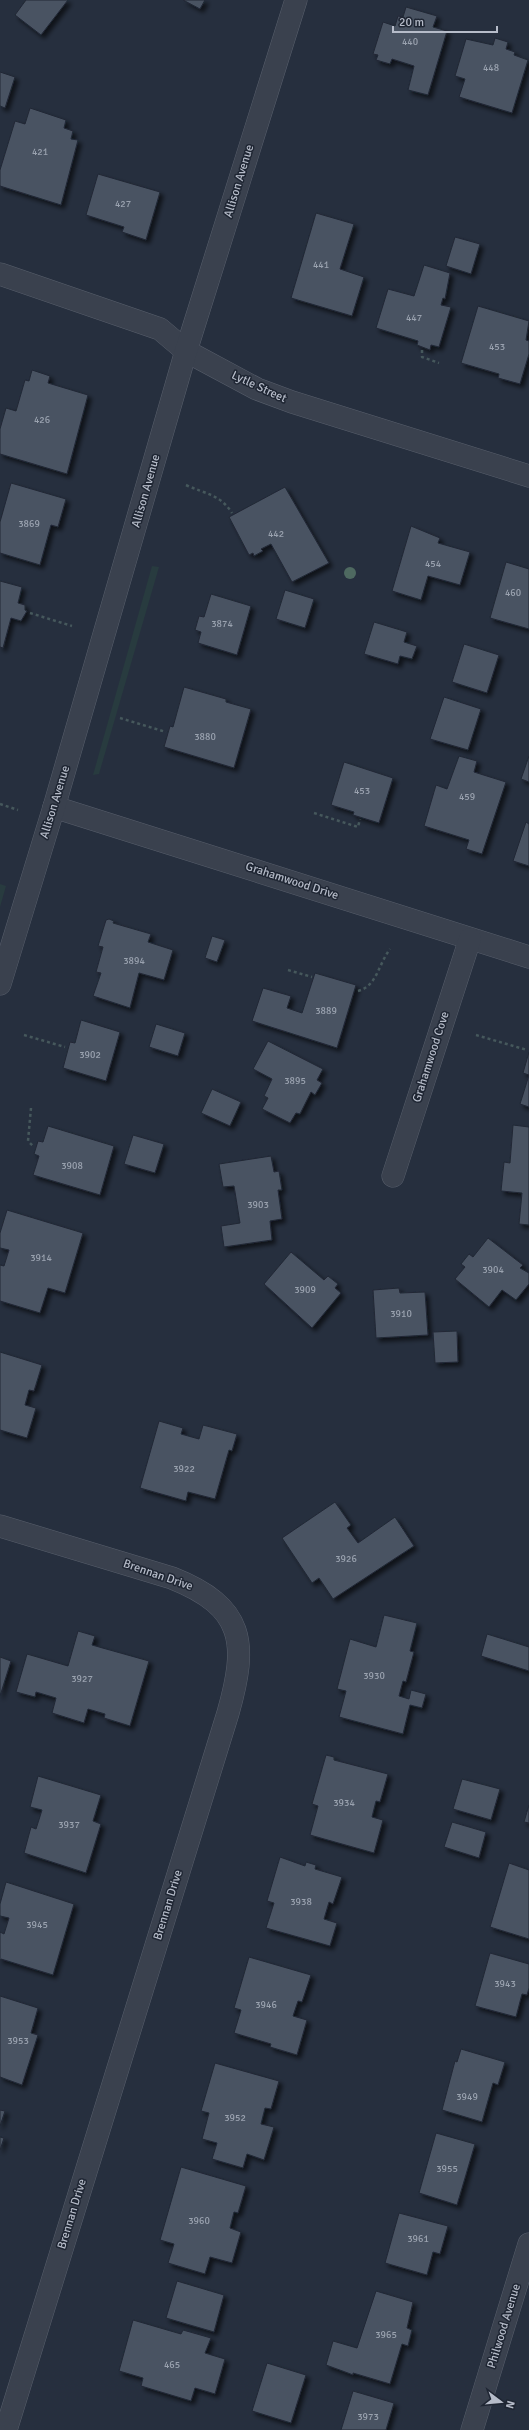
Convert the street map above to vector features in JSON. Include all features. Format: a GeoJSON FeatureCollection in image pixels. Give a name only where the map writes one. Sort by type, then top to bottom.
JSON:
{"type":"FeatureCollection","features":[{"type":"Feature","properties":{"kind":"street","name":"Allison Avenue"},"geometry":{"type":"LineString","coordinates":[[0,984],[54,807],[186,351],[296,0]]}},
{"type":"Feature","properties":{"kind":"street","name":"Lytle Street"},"geometry":{"type":"LineString","coordinates":[[0,274],[160,329],[186,351],[257,389],[292,402],[529,476]]}},
{"type":"Feature","properties":{"kind":"street","name":"Grahamwood Drive"},"geometry":{"type":"LineString","coordinates":[[54,807],[529,957]]}},
{"type":"Feature","properties":{"kind":"street","name":"Grahamwood Cove"},"geometry":{"type":"LineString","coordinates":[[393,1176],[470,939]]}},
{"type":"Feature","properties":{"kind":"street","name":"Brennan Drive"},"geometry":{"type":"LineString","coordinates":[[0,1526],[172,1578],[192,1586],[209,1596],[222,1608],[229,1617],[238,1645],[238,1678],[228,1713],[6,2430]]}},
{"type":"Feature","properties":{"kind":"street","name":"Philwood Avenue"},"geometry":{"type":"LineString","coordinates":[[472,2430],[529,2244]]}},
{"type":"Feature","properties":{"kind":"path"},"geometry":{"type":"LineString","coordinates":[[422,350],[422,357],[440,363]]}},
{"type":"Feature","properties":{"kind":"path"},"geometry":{"type":"LineString","coordinates":[[186,485],[225,502],[232,513]]}},
{"type":"Feature","properties":{"kind":"path"},"geometry":{"type":"LineString","coordinates":[[30,613],[72,626]]}},
{"type":"Feature","properties":{"kind":"path"},"geometry":{"type":"LineString","coordinates":[[120,718],[166,732]]}},
{"type":"Feature","properties":{"kind":"path"},"geometry":{"type":"LineString","coordinates":[[0,804],[18,810]]}},
{"type":"Feature","properties":{"kind":"path"},"geometry":{"type":"LineString","coordinates":[[314,813],[358,827],[360,819]]}},
{"type":"Feature","properties":{"kind":"path"},"geometry":{"type":"LineString","coordinates":[[358,991],[367,988],[372,984],[381,961],[390,949]]}},
{"type":"Feature","properties":{"kind":"path"},"geometry":{"type":"LineString","coordinates":[[288,970],[312,978]]}},
{"type":"Feature","properties":{"kind":"path"},"geometry":{"type":"LineString","coordinates":[[24,1035],[65,1047]]}},
{"type":"Feature","properties":{"kind":"path"},"geometry":{"type":"LineString","coordinates":[[476,1035],[527,1050]]}},
{"type":"Feature","properties":{"kind":"path"},"geometry":{"type":"LineString","coordinates":[[31,1108],[28,1141],[34,1147]]}},
{"type":"Feature","properties":{"kind":"green space"},"geometry":{"type":"Polygon","coordinates":[[[152,566],[159,567],[99,774],[93,775],[152,566]]]}},
{"type":"Feature","properties":{"kind":"green space"},"geometry":{"type":"Polygon","coordinates":[[[0,884],[6,886],[0,907],[0,884]]]}},
{"type":"Feature","properties":{"kind":"building"},"geometry":{"type":"Polygon","coordinates":[[[26,0],[68,0],[41,35],[15,15],[26,0]]]}},
{"type":"Feature","properties":{"kind":"building"},"geometry":{"type":"Polygon","coordinates":[[[183,0],[205,0],[200,9],[183,0]]]}},
{"type":"Feature","properties":{"kind":"building"},"geometry":{"type":"Polygon","coordinates":[[[406,7],[437,16],[433,27],[447,31],[428,95],[408,90],[414,66],[392,59],[390,64],[376,60],[378,55],[373,54],[383,22],[395,26],[398,16],[403,17],[406,7]]]}},
{"type":"Feature","properties":{"kind":"building"},"geometry":{"type":"Polygon","coordinates":[[[495,38],[508,42],[506,49],[515,52],[514,55],[528,60],[512,113],[459,97],[465,79],[455,76],[466,39],[493,45],[495,38]]]}},
{"type":"Feature","properties":{"kind":"building"},"geometry":{"type":"Polygon","coordinates":[[[0,72],[15,77],[5,108],[0,106],[0,72]]]}},
{"type":"Feature","properties":{"kind":"building"},"geometry":{"type":"Polygon","coordinates":[[[30,108],[66,120],[64,128],[73,131],[71,139],[78,140],[61,205],[0,186],[0,170],[15,121],[25,124],[30,108]]]}},
{"type":"Feature","properties":{"kind":"building"},"geometry":{"type":"Polygon","coordinates":[[[98,174],[160,192],[146,240],[122,232],[124,227],[86,215],[98,174]]]}},
{"type":"Feature","properties":{"kind":"building"},"geometry":{"type":"Polygon","coordinates":[[[316,213],[354,224],[340,269],[364,277],[352,316],[291,298],[316,213]]]}},
{"type":"Feature","properties":{"kind":"building"},"geometry":{"type":"Polygon","coordinates":[[[455,237],[480,244],[471,274],[446,266],[455,237]]]}},
{"type":"Feature","properties":{"kind":"building"},"geometry":{"type":"Polygon","coordinates":[[[424,265],[450,273],[445,299],[443,298],[441,305],[451,307],[439,347],[431,345],[430,350],[417,345],[418,341],[376,328],[388,289],[414,296],[424,265]]]}},
{"type":"Feature","properties":{"kind":"building"},"geometry":{"type":"Polygon","coordinates":[[[478,306],[529,321],[526,340],[529,341],[529,354],[520,384],[498,378],[499,374],[461,363],[478,306]]]}},
{"type":"Feature","properties":{"kind":"building"},"geometry":{"type":"Polygon","coordinates":[[[32,370],[50,376],[48,383],[88,395],[67,474],[0,454],[0,429],[6,408],[16,411],[25,380],[29,381],[32,370]]]}},
{"type":"Feature","properties":{"kind":"building"},"geometry":{"type":"Polygon","coordinates":[[[11,483],[66,499],[58,527],[51,525],[40,565],[0,553],[0,522],[11,483]]]}},
{"type":"Feature","properties":{"kind":"building"},"geometry":{"type":"Polygon","coordinates":[[[285,487],[329,563],[292,582],[271,544],[261,549],[263,551],[254,556],[253,553],[249,555],[229,517],[285,487]]]}},
{"type":"Feature","properties":{"kind":"building"},"geometry":{"type":"Polygon","coordinates":[[[411,526],[440,538],[438,543],[470,552],[460,585],[428,576],[421,600],[392,591],[411,526]]]}},
{"type":"Feature","properties":{"kind":"building"},"geometry":{"type":"Polygon","coordinates":[[[506,562],[529,569],[529,629],[490,618],[506,562]]]}},
{"type":"Feature","properties":{"kind":"building"},"geometry":{"type":"Polygon","coordinates":[[[0,581],[22,587],[18,603],[25,605],[25,610],[27,611],[21,621],[11,618],[3,648],[0,647],[0,581]]]}},
{"type":"Feature","properties":{"kind":"building"},"geometry":{"type":"Polygon","coordinates":[[[285,590],[314,599],[305,628],[276,619],[285,590]]]}},
{"type":"Feature","properties":{"kind":"building"},"geometry":{"type":"Polygon","coordinates":[[[211,594],[251,606],[237,655],[198,643],[201,632],[195,630],[199,616],[204,617],[211,594]]]}},
{"type":"Feature","properties":{"kind":"building"},"geometry":{"type":"Polygon","coordinates":[[[374,622],[407,632],[404,642],[417,646],[412,659],[400,656],[398,664],[364,654],[374,622]]]}},
{"type":"Feature","properties":{"kind":"building"},"geometry":{"type":"Polygon","coordinates":[[[464,644],[499,655],[487,693],[452,682],[464,644]]]}},
{"type":"Feature","properties":{"kind":"building"},"geometry":{"type":"Polygon","coordinates":[[[184,687],[226,699],[226,702],[251,709],[234,768],[164,747],[170,726],[173,727],[184,687]]]}},
{"type":"Feature","properties":{"kind":"building"},"geometry":{"type":"Polygon","coordinates":[[[444,697],[481,709],[468,750],[430,739],[444,697]]]}},
{"type":"Feature","properties":{"kind":"building"},"geometry":{"type":"Polygon","coordinates":[[[459,756],[477,761],[474,772],[506,782],[482,854],[466,849],[469,840],[424,826],[436,785],[447,789],[459,756]]]}},
{"type":"Feature","properties":{"kind":"building"},"geometry":{"type":"Polygon","coordinates":[[[529,756],[529,782],[521,779],[529,756]]]}},
{"type":"Feature","properties":{"kind":"building"},"geometry":{"type":"Polygon","coordinates":[[[344,762],[393,778],[379,823],[353,815],[354,812],[331,805],[344,762]]]}},
{"type":"Feature","properties":{"kind":"building"},"geometry":{"type":"Polygon","coordinates":[[[526,822],[529,824],[529,866],[513,861],[526,822]]]}},
{"type":"Feature","properties":{"kind":"building"},"geometry":{"type":"Polygon","coordinates":[[[109,919],[114,921],[113,923],[151,934],[148,942],[173,950],[164,980],[139,973],[130,1008],[93,996],[101,973],[96,972],[103,947],[98,946],[106,920],[109,919]]]}},
{"type":"Feature","properties":{"kind":"building"},"geometry":{"type":"Polygon","coordinates":[[[212,936],[225,940],[217,962],[205,958],[212,936]]]}},
{"type":"Feature","properties":{"kind":"building"},"geometry":{"type":"Polygon","coordinates":[[[315,973],[356,985],[337,1048],[252,1021],[263,988],[291,996],[287,1008],[302,1013],[315,973]]]}},
{"type":"Feature","properties":{"kind":"building"},"geometry":{"type":"Polygon","coordinates":[[[81,1020],[120,1032],[106,1081],[63,1068],[70,1042],[75,1043],[81,1020]]]}},
{"type":"Feature","properties":{"kind":"building"},"geometry":{"type":"Polygon","coordinates":[[[156,1024],[185,1033],[178,1056],[149,1047],[156,1024]]]}},
{"type":"Feature","properties":{"kind":"building"},"geometry":{"type":"Polygon","coordinates":[[[268,1041],[323,1069],[317,1080],[322,1083],[315,1095],[311,1092],[300,1114],[296,1113],[290,1123],[262,1109],[268,1098],[264,1096],[272,1079],[253,1069],[268,1041]]]}},
{"type":"Feature","properties":{"kind":"building"},"geometry":{"type":"Polygon","coordinates":[[[529,1052],[529,1075],[523,1073],[529,1052]]]}},
{"type":"Feature","properties":{"kind":"building"},"geometry":{"type":"Polygon","coordinates":[[[529,1075],[529,1107],[520,1104],[529,1075]]]}},
{"type":"Feature","properties":{"kind":"building"},"geometry":{"type":"Polygon","coordinates":[[[212,1089],[241,1102],[230,1126],[201,1113],[212,1089]]]}},
{"type":"Feature","properties":{"kind":"building"},"geometry":{"type":"Polygon","coordinates":[[[513,1125],[529,1127],[529,1225],[519,1224],[522,1193],[501,1191],[504,1162],[510,1163],[513,1125]]]}},
{"type":"Feature","properties":{"kind":"building"},"geometry":{"type":"Polygon","coordinates":[[[48,1126],[114,1146],[100,1195],[33,1175],[39,1156],[34,1154],[38,1141],[43,1142],[48,1126]]]}},
{"type":"Feature","properties":{"kind":"building"},"geometry":{"type":"Polygon","coordinates":[[[133,1135],[164,1144],[155,1173],[124,1164],[133,1135]]]}},
{"type":"Feature","properties":{"kind":"building"},"geometry":{"type":"Polygon","coordinates":[[[271,1156],[274,1172],[279,1171],[282,1190],[278,1190],[282,1219],[270,1221],[272,1240],[224,1247],[221,1226],[240,1223],[234,1186],[223,1187],[219,1164],[271,1156]]]}},
{"type":"Feature","properties":{"kind":"building"},"geometry":{"type":"Polygon","coordinates":[[[7,1210],[83,1233],[65,1293],[48,1288],[40,1313],[0,1301],[0,1265],[4,1266],[9,1250],[0,1248],[0,1233],[7,1210]]]}},
{"type":"Feature","properties":{"kind":"building"},"geometry":{"type":"Polygon","coordinates":[[[488,1238],[523,1265],[520,1268],[529,1273],[529,1284],[516,1300],[502,1290],[489,1307],[455,1279],[465,1267],[461,1264],[469,1254],[473,1257],[488,1238]]]}},
{"type":"Feature","properties":{"kind":"building"},"geometry":{"type":"Polygon","coordinates":[[[291,1252],[324,1280],[328,1276],[338,1284],[335,1288],[341,1293],[312,1328],[264,1284],[291,1252]]]}},
{"type":"Feature","properties":{"kind":"building"},"geometry":{"type":"Polygon","coordinates":[[[399,1288],[400,1293],[425,1292],[428,1335],[376,1338],[373,1290],[399,1288]]]}},
{"type":"Feature","properties":{"kind":"building"},"geometry":{"type":"Polygon","coordinates":[[[457,1331],[458,1362],[435,1363],[433,1332],[457,1331]]]}},
{"type":"Feature","properties":{"kind":"building"},"geometry":{"type":"Polygon","coordinates":[[[0,1352],[42,1365],[34,1391],[29,1390],[25,1405],[36,1408],[27,1438],[0,1430],[0,1352]]]}},
{"type":"Feature","properties":{"kind":"building"},"geometry":{"type":"Polygon","coordinates":[[[159,1421],[183,1428],[181,1434],[199,1439],[203,1425],[237,1434],[232,1451],[229,1450],[215,1499],[188,1492],[186,1501],[140,1488],[159,1421]]]}},
{"type":"Feature","properties":{"kind":"building"},"geometry":{"type":"Polygon","coordinates":[[[335,1502],[351,1525],[347,1528],[358,1543],[395,1517],[414,1546],[333,1599],[319,1578],[312,1583],[282,1538],[335,1502]]]}},
{"type":"Feature","properties":{"kind":"building"},"geometry":{"type":"Polygon","coordinates":[[[384,1615],[417,1623],[410,1651],[414,1652],[406,1682],[403,1681],[399,1696],[409,1699],[411,1690],[426,1694],[422,1708],[410,1705],[403,1734],[339,1717],[346,1691],[337,1689],[350,1639],[376,1647],[384,1615]]]}},
{"type":"Feature","properties":{"kind":"building"},"geometry":{"type":"Polygon","coordinates":[[[78,1631],[95,1636],[92,1645],[149,1661],[130,1726],[104,1718],[105,1714],[88,1709],[84,1723],[52,1713],[56,1698],[36,1692],[35,1697],[16,1692],[27,1654],[68,1666],[78,1631]]]}},
{"type":"Feature","properties":{"kind":"building"},"geometry":{"type":"Polygon","coordinates":[[[487,1634],[529,1647],[529,1671],[481,1656],[487,1634]]]}},
{"type":"Feature","properties":{"kind":"building"},"geometry":{"type":"Polygon","coordinates":[[[0,1657],[11,1661],[0,1696],[0,1657]]]}},
{"type":"Feature","properties":{"kind":"building"},"geometry":{"type":"Polygon","coordinates":[[[326,1755],[334,1757],[334,1760],[388,1774],[380,1802],[376,1801],[372,1817],[383,1820],[374,1853],[310,1835],[318,1806],[312,1804],[326,1755]]]}},
{"type":"Feature","properties":{"kind":"building"},"geometry":{"type":"Polygon","coordinates":[[[38,1776],[101,1795],[93,1821],[101,1824],[86,1873],[24,1853],[31,1827],[36,1829],[42,1810],[30,1807],[38,1776]]]}},
{"type":"Feature","properties":{"kind":"building"},"geometry":{"type":"Polygon","coordinates":[[[462,1779],[500,1789],[491,1820],[453,1809],[462,1779]]]}},
{"type":"Feature","properties":{"kind":"building"},"geometry":{"type":"Polygon","coordinates":[[[529,1805],[529,1823],[524,1822],[529,1805]]]}},
{"type":"Feature","properties":{"kind":"building"},"geometry":{"type":"Polygon","coordinates":[[[452,1822],[486,1832],[479,1858],[444,1847],[452,1822]]]}},
{"type":"Feature","properties":{"kind":"building"},"geometry":{"type":"Polygon","coordinates":[[[280,1857],[305,1866],[306,1862],[316,1865],[315,1869],[342,1877],[333,1904],[329,1902],[324,1919],[337,1923],[330,1946],[266,1928],[274,1903],[267,1901],[280,1857]]]}},
{"type":"Feature","properties":{"kind":"building"},"geometry":{"type":"Polygon","coordinates":[[[509,1863],[529,1870],[529,1939],[490,1927],[509,1863]]]}},
{"type":"Feature","properties":{"kind":"building"},"geometry":{"type":"Polygon","coordinates":[[[6,1882],[74,1904],[53,1975],[1,1959],[0,1961],[0,1932],[4,1934],[9,1918],[0,1916],[0,1904],[6,1882]]]}},
{"type":"Feature","properties":{"kind":"building"},"geometry":{"type":"Polygon","coordinates":[[[490,1953],[529,1964],[529,1988],[527,1995],[522,1994],[516,2017],[475,2006],[490,1953]]]}},
{"type":"Feature","properties":{"kind":"building"},"geometry":{"type":"Polygon","coordinates":[[[249,1957],[311,1975],[302,2002],[298,2001],[293,2016],[307,2020],[297,2055],[270,2047],[271,2044],[234,2033],[241,2010],[234,2008],[249,1957]]]}},
{"type":"Feature","properties":{"kind":"building"},"geometry":{"type":"Polygon","coordinates":[[[0,1996],[38,2008],[31,2033],[38,2035],[22,2085],[0,2077],[0,1996]]]}},
{"type":"Feature","properties":{"kind":"building"},"geometry":{"type":"Polygon","coordinates":[[[461,2049],[505,2062],[498,2085],[493,2083],[482,2122],[442,2110],[455,2061],[457,2062],[461,2049]]]}},
{"type":"Feature","properties":{"kind":"building"},"geometry":{"type":"Polygon","coordinates":[[[215,2063],[279,2081],[271,2109],[265,2108],[261,2124],[274,2127],[264,2160],[247,2154],[243,2168],[212,2159],[217,2143],[202,2139],[209,2113],[201,2111],[215,2063]]]}},
{"type":"Feature","properties":{"kind":"building"},"geometry":{"type":"Polygon","coordinates":[[[0,2110],[5,2111],[0,2126],[0,2110]]]}},
{"type":"Feature","properties":{"kind":"building"},"geometry":{"type":"Polygon","coordinates":[[[436,2133],[475,2144],[457,2205],[419,2193],[436,2133]]]}},
{"type":"Feature","properties":{"kind":"building"},"geometry":{"type":"Polygon","coordinates":[[[0,2137],[4,2138],[0,2150],[0,2137]]]}},
{"type":"Feature","properties":{"kind":"building"},"geometry":{"type":"Polygon","coordinates":[[[181,2167],[246,2186],[238,2213],[234,2212],[230,2228],[241,2232],[232,2263],[210,2257],[205,2274],[168,2263],[174,2244],[160,2240],[181,2167]]]}},
{"type":"Feature","properties":{"kind":"building"},"geometry":{"type":"Polygon","coordinates":[[[399,2213],[448,2226],[440,2254],[433,2252],[427,2275],[385,2263],[399,2213]]]}},
{"type":"Feature","properties":{"kind":"building"},"geometry":{"type":"Polygon","coordinates":[[[177,2281],[224,2295],[214,2332],[166,2318],[177,2281]]]}},
{"type":"Feature","properties":{"kind":"building"},"geometry":{"type":"Polygon","coordinates":[[[376,2291],[413,2302],[407,2328],[412,2330],[408,2346],[402,2344],[390,2384],[353,2373],[353,2375],[326,2365],[333,2341],[357,2348],[376,2291]]]}},
{"type":"Feature","properties":{"kind":"building"},"geometry":{"type":"Polygon","coordinates":[[[133,2320],[181,2334],[183,2330],[211,2338],[205,2353],[225,2359],[215,2394],[195,2388],[191,2401],[141,2386],[143,2378],[119,2371],[133,2320]]]}},
{"type":"Feature","properties":{"kind":"building"},"geometry":{"type":"Polygon","coordinates":[[[267,2363],[306,2375],[291,2423],[252,2411],[267,2363]]]}},
{"type":"Feature","properties":{"kind":"building"},"geometry":{"type":"Polygon","coordinates":[[[353,2391],[394,2403],[386,2430],[341,2430],[353,2391]]]}}]}
